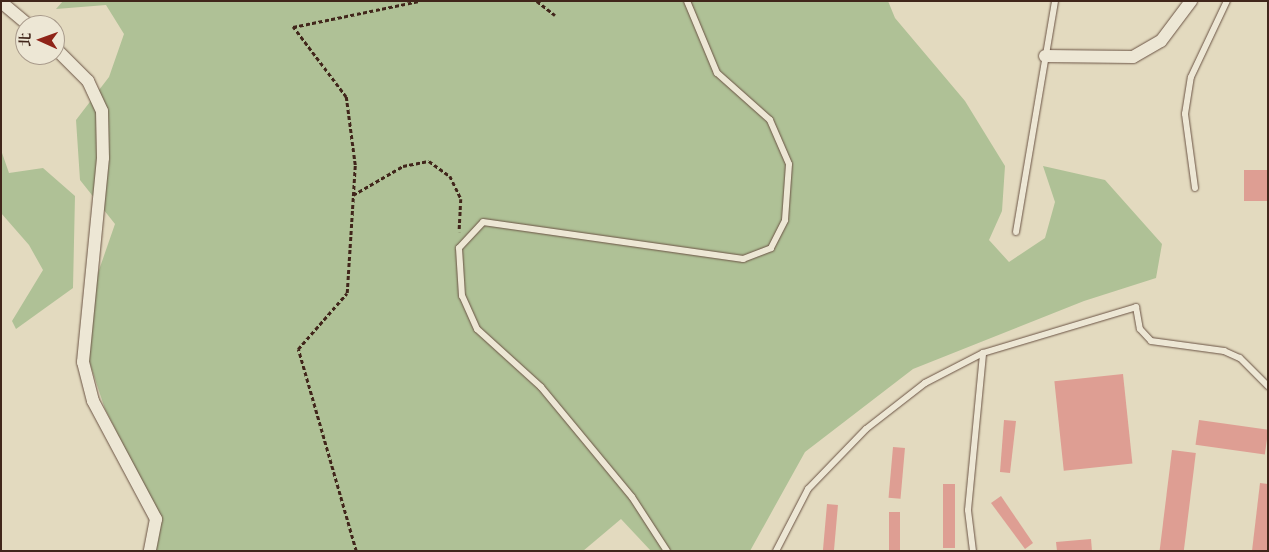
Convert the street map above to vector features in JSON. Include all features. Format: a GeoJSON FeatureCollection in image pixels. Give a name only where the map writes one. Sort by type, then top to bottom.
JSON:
{"type":"FeatureCollection","features":[{"type":"Feature","properties":{"kind":"street"},"geometry":{"type":"LineString","coordinates":[[1045,56],[1133,57],[1161,41],[1191,1]]}},
{"type":"Feature","properties":{"kind":"street"},"geometry":{"type":"LineString","coordinates":[[1,2],[16,15]]}},
{"type":"Feature","properties":{"kind":"street"},"geometry":{"type":"LineString","coordinates":[[65,58],[88,81],[102,111],[103,158],[82,362],[93,400],[156,519],[150,551]]}},
{"type":"Feature","properties":{"kind":"lane"},"geometry":{"type":"LineString","coordinates":[[667,551],[632,497],[541,387],[477,329],[462,296],[459,248],[483,222],[743,259],[771,248],[785,220],[790,164],[770,120],[717,72],[687,1]]}},
{"type":"Feature","properties":{"kind":"lane"},"geometry":{"type":"LineString","coordinates":[[1016,232],[1055,1]]}},
{"type":"Feature","properties":{"kind":"lane"},"geometry":{"type":"LineString","coordinates":[[1195,188],[1185,114],[1191,77],[1227,1]]}},
{"type":"Feature","properties":{"kind":"lane"},"geometry":{"type":"LineString","coordinates":[[776,551],[808,489],[866,429],[925,383],[983,353],[1136,307],[1140,329],[1151,342],[1224,351],[1240,358],[1268,386]]}},
{"type":"Feature","properties":{"kind":"lane"},"geometry":{"type":"LineString","coordinates":[[973,551],[968,510],[983,353]]}},
{"type":"Feature","properties":{"kind":"path"},"geometry":{"type":"LineString","coordinates":[[356,551],[298,349],[347,293],[355,165],[346,96],[294,26],[420,1]]}},
{"type":"Feature","properties":{"kind":"path"},"geometry":{"type":"LineString","coordinates":[[537,1],[556,15]]}},
{"type":"Feature","properties":{"kind":"path"},"geometry":{"type":"LineString","coordinates":[[353,195],[403,166],[429,161],[450,176],[461,199],[459,248]]}},
{"type":"Feature","properties":{"kind":"green space"},"geometry":{"type":"Polygon","coordinates":[[[63,1],[888,1],[895,18],[965,101],[1005,166],[1002,211],[989,240],[1009,262],[1045,238],[1055,202],[1043,166],[1105,180],[1162,244],[1156,278],[1084,301],[913,369],[805,452],[750,551],[651,551],[621,519],[583,551],[149,551],[159,515],[105,409],[87,355],[90,296],[115,224],[80,180],[76,120],[109,77],[124,34],[106,5],[56,9],[63,1]]]}},
{"type":"Feature","properties":{"kind":"green space"},"geometry":{"type":"Polygon","coordinates":[[[1,150],[9,173],[43,168],[75,196],[73,288],[16,329],[12,321],[43,270],[29,245],[1,213],[1,150]]]}},
{"type":"Feature","properties":{"kind":"building"},"geometry":{"type":"Polygon","coordinates":[[[1244,170],[1268,170],[1268,201],[1244,201],[1244,170]]]}},
{"type":"Feature","properties":{"kind":"building"},"geometry":{"type":"Polygon","coordinates":[[[1123,374],[1132,464],[1064,471],[1054,381],[1123,374]]]}},
{"type":"Feature","properties":{"kind":"building"},"geometry":{"type":"Polygon","coordinates":[[[1004,420],[1016,421],[1010,473],[1000,472],[1004,420]]]}},
{"type":"Feature","properties":{"kind":"building"},"geometry":{"type":"Polygon","coordinates":[[[1199,420],[1268,430],[1265,454],[1196,445],[1199,420]]]}},
{"type":"Feature","properties":{"kind":"building"},"geometry":{"type":"Polygon","coordinates":[[[893,447],[905,448],[901,499],[889,498],[893,447]]]}},
{"type":"Feature","properties":{"kind":"building"},"geometry":{"type":"Polygon","coordinates":[[[1172,450],[1196,453],[1184,551],[1160,551],[1172,450]]]}},
{"type":"Feature","properties":{"kind":"building"},"geometry":{"type":"Polygon","coordinates":[[[1260,483],[1268,484],[1268,551],[1252,551],[1260,483]]]}},
{"type":"Feature","properties":{"kind":"building"},"geometry":{"type":"Polygon","coordinates":[[[943,484],[955,484],[955,548],[943,548],[943,484]]]}},
{"type":"Feature","properties":{"kind":"building"},"geometry":{"type":"Polygon","coordinates":[[[1001,496],[1033,543],[1025,549],[991,503],[1001,496]]]}},
{"type":"Feature","properties":{"kind":"building"},"geometry":{"type":"Polygon","coordinates":[[[827,504],[838,505],[834,551],[823,551],[827,504]]]}},
{"type":"Feature","properties":{"kind":"building"},"geometry":{"type":"Polygon","coordinates":[[[889,512],[900,512],[900,551],[889,551],[889,512]]]}},
{"type":"Feature","properties":{"kind":"building"},"geometry":{"type":"Polygon","coordinates":[[[1091,539],[1092,551],[1057,551],[1056,542],[1091,539]]]}}]}
